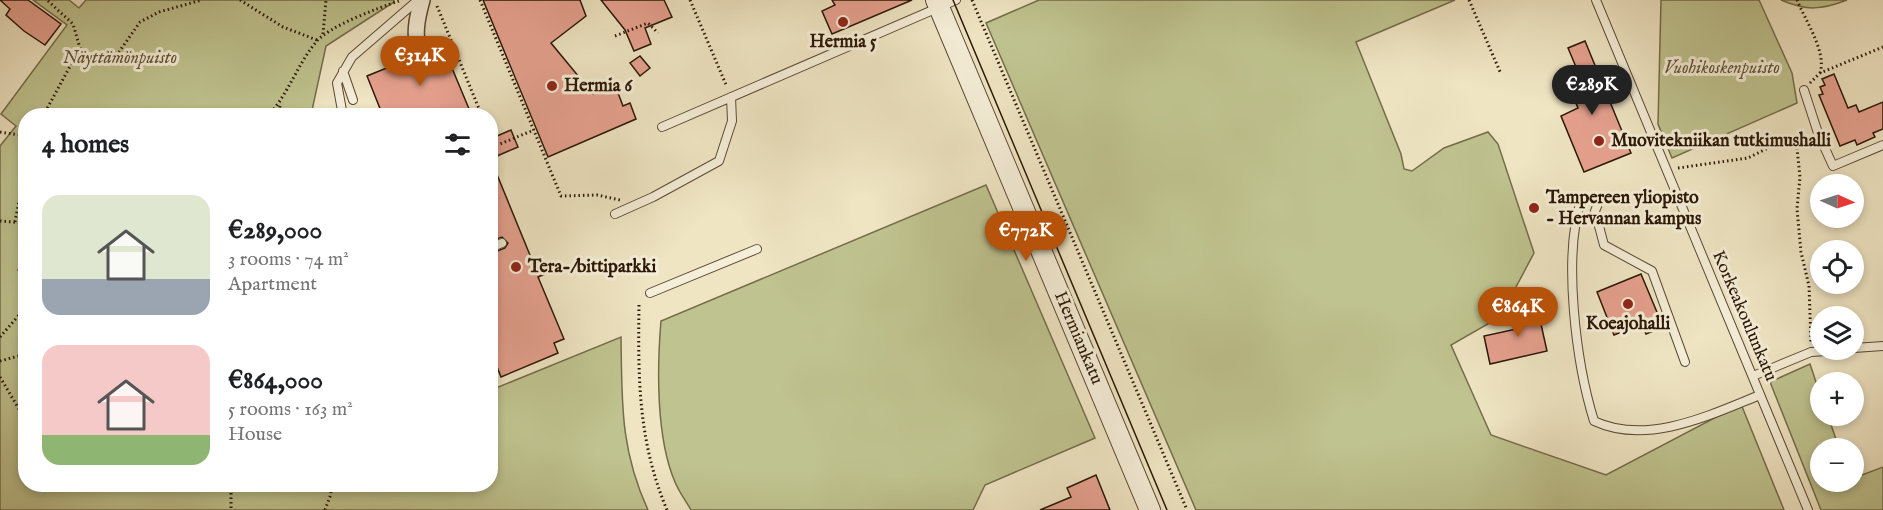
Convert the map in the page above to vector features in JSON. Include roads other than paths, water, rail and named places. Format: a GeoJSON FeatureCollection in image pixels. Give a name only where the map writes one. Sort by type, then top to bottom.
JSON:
{"type":"FeatureCollection","features":[{"type":"Feature","properties":{"kind":"street"},"geometry":{"type":"LineString","coordinates":[[420,54],[416,30],[425,1]]}},
{"type":"Feature","properties":{"kind":"street","name":"Hermiankatu"},"geometry":{"type":"LineString","coordinates":[[944,3],[1150,510]]}},
{"type":"Feature","properties":{"kind":"lane","name":"Korkeakoulunkatu"},"geometry":{"type":"LineString","coordinates":[[1596,0],[1808,510]]}},
{"type":"Feature","properties":{"kind":"lane"},"geometry":{"type":"LineString","coordinates":[[342,108],[337,82],[352,57],[425,1]]}},
{"type":"Feature","properties":{"kind":"lane"},"geometry":{"type":"LineString","coordinates":[[662,127],[944,3]]}},
{"type":"Feature","properties":{"kind":"lane"},"geometry":{"type":"LineString","coordinates":[[343,71],[353,100]]}},
{"type":"Feature","properties":{"kind":"lane"},"geometry":{"type":"LineString","coordinates":[[1804,90],[1818,132],[1833,166],[1883,145]]}},
{"type":"Feature","properties":{"kind":"lane"},"geometry":{"type":"LineString","coordinates":[[615,214],[719,161],[732,121],[731,97]]}},
{"type":"Feature","properties":{"kind":"lane"},"geometry":{"type":"LineString","coordinates":[[1582,198],[1575,217],[1573,305],[1585,391],[1594,421],[1612,429],[1644,430],[1689,422],[1761,395]]}},
{"type":"Feature","properties":{"kind":"lane"},"geometry":{"type":"LineString","coordinates":[[1600,199],[1595,211],[1604,245],[1652,271],[1685,362]]}},
{"type":"Feature","properties":{"kind":"lane"},"geometry":{"type":"LineString","coordinates":[[498,245],[502,243]]}},
{"type":"Feature","properties":{"kind":"lane"},"geometry":{"type":"LineString","coordinates":[[650,293],[757,249]]}},
{"type":"Feature","properties":{"kind":"lane"},"geometry":{"type":"LineString","coordinates":[[1864,347],[1883,346]]}},
{"type":"Feature","properties":{"kind":"lane"},"geometry":{"type":"LineString","coordinates":[[1753,376],[1810,352]]}},
{"type":"Feature","properties":{"kind":"tram line"},"geometry":{"type":"LineString","coordinates":[[953,0],[1167,510]]}},
{"type":"Feature","properties":{"kind":"place","name":"Hermia 5"},"geometry":{"type":"Point","coordinates":[843,22]}},
{"type":"Feature","properties":{"kind":"place","name":"Hermia 6"},"geometry":{"type":"Point","coordinates":[552,86]}},
{"type":"Feature","properties":{"kind":"place","name":"Muovitekniikan tutkimushalli"},"geometry":{"type":"Point","coordinates":[1599,141]}},
{"type":"Feature","properties":{"kind":"place","name":"Tampereen yliopisto - Hervannan kampus"},"geometry":{"type":"Point","coordinates":[1534,208]}},
{"type":"Feature","properties":{"kind":"place","name":"Tera-/bittiparkki"},"geometry":{"type":"Point","coordinates":[516,267]}},
{"type":"Feature","properties":{"kind":"place","name":"Koeajohalli"},"geometry":{"type":"Point","coordinates":[1628,304]}},
{"type":"Feature","properties":{"kind":"park label","name":"Näyttämönpuisto"},"geometry":{"type":"Point","coordinates":[120,58]}},
{"type":"Feature","properties":{"kind":"park label","name":"Vuohikoskenpuisto"},"geometry":{"type":"Point","coordinates":[1722,68]}}]}
